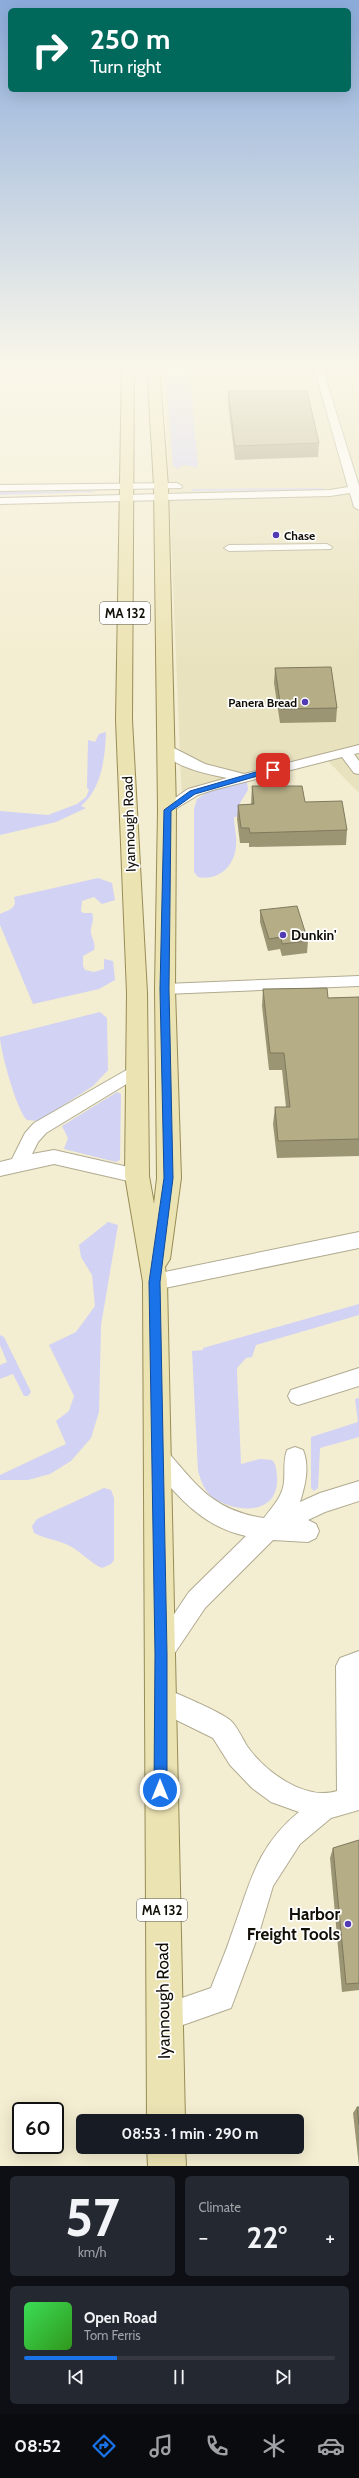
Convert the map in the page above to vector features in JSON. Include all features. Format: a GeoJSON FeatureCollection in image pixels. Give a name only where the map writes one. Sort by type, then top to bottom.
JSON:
{"type":"FeatureCollection","features":[{"type":"Feature","properties":{"kind":"main road","name":"Iyannough Road"},"geometry":{"type":"LineString","coordinates":[[126,465],[124,720],[137,993],[137,1176],[154,1282],[161,1654],[163,2018],[166,2114]]}},
{"type":"Feature","properties":{"kind":"main road","name":"Iyannough Road"},"geometry":{"type":"LineString","coordinates":[[154,1282],[169,1178],[165,989],[167,810],[159,465]]}},
{"type":"Feature","properties":{"kind":"main road"},"geometry":{"type":"LineString","coordinates":[[166,2154],[167,2166]]}},
{"type":"Feature","properties":{"kind":"lane"},"geometry":{"type":"LineString","coordinates":[[350,465],[357,488],[359,507]]}},
{"type":"Feature","properties":{"kind":"lane"},"geometry":{"type":"LineString","coordinates":[[203,485],[329,484],[357,488]]}},
{"type":"Feature","properties":{"kind":"lane"},"geometry":{"type":"LineString","coordinates":[[161,492],[189,486]]}},
{"type":"Feature","properties":{"kind":"lane"},"geometry":{"type":"LineString","coordinates":[[0,488],[125,492],[330,492],[357,488]]}},
{"type":"Feature","properties":{"kind":"lane"},"geometry":{"type":"LineString","coordinates":[[0,501],[125,492]]}},
{"type":"Feature","properties":{"kind":"lane"},"geometry":{"type":"LineString","coordinates":[[229,548],[327,547]]}},
{"type":"Feature","properties":{"kind":"lane"},"geometry":{"type":"LineString","coordinates":[[166,748],[183,760],[200,767],[244,776]]}},
{"type":"Feature","properties":{"kind":"lane"},"geometry":{"type":"LineString","coordinates":[[167,810],[193,792],[244,776],[359,749]]}},
{"type":"Feature","properties":{"kind":"lane"},"geometry":{"type":"LineString","coordinates":[[345,752],[359,770]]}},
{"type":"Feature","properties":{"kind":"lane"},"geometry":{"type":"LineString","coordinates":[[165,989],[359,981]]}},
{"type":"Feature","properties":{"kind":"lane"},"geometry":{"type":"LineString","coordinates":[[19,1164],[31,1138],[40,1128],[137,1070]]}},
{"type":"Feature","properties":{"kind":"lane"},"geometry":{"type":"LineString","coordinates":[[0,1169],[54,1157],[137,1176]]}},
{"type":"Feature","properties":{"kind":"lane"},"geometry":{"type":"LineString","coordinates":[[154,1282],[359,1240]]}},
{"type":"Feature","properties":{"kind":"lane"},"geometry":{"type":"LineString","coordinates":[[298,1396],[359,1377]]}},
{"type":"Feature","properties":{"kind":"lane"},"geometry":{"type":"LineString","coordinates":[[158,1457],[199,1501],[222,1518],[237,1524],[269,1529],[308,1532]]}},
{"type":"Feature","properties":{"kind":"lane"},"geometry":{"type":"LineString","coordinates":[[161,1654],[197,1600],[269,1529],[288,1504],[293,1494],[295,1457]]}},
{"type":"Feature","properties":{"kind":"lane"},"geometry":{"type":"LineString","coordinates":[[269,1529],[320,1503],[359,1491]]}},
{"type":"Feature","properties":{"kind":"lane"},"geometry":{"type":"LineString","coordinates":[[163,2018],[221,1998],[246,1933],[262,1880],[291,1835],[324,1808],[354,1798],[348,1666],[359,1663]]}},
{"type":"Feature","properties":{"kind":"lane"},"geometry":{"type":"LineString","coordinates":[[161,1699],[222,1729],[239,1756],[261,1779],[280,1794],[324,1808]]}},
{"type":"Feature","properties":{"kind":"shaded area"},"geometry":{"type":"Polygon","coordinates":[[[168,465],[359,465],[359,793],[326,759],[207,792],[182,802],[168,465]]]}},
{"type":"Feature","properties":{"kind":"shaded area"},"geometry":{"type":"Polygon","coordinates":[[[173,465],[184,465],[178,469],[173,465]]]}},
{"type":"Feature","properties":{"kind":"shaded area"},"geometry":{"type":"Polygon","coordinates":[[[184,465],[198,465],[198,468],[184,465]]]}},
{"type":"Feature","properties":{"kind":"shaded area"},"geometry":{"type":"Polygon","coordinates":[[[322,488],[325,490],[191,491],[193,489],[322,488]]]}},
{"type":"Feature","properties":{"kind":"shaded area"},"geometry":{"type":"Polygon","coordinates":[[[0,492],[97,492],[0,495],[0,492]]]}},
{"type":"Feature","properties":{"kind":"shaded area"},"geometry":{"type":"Polygon","coordinates":[[[106,732],[105,752],[98,782],[88,799],[81,806],[86,808],[56,822],[0,835],[0,811],[48,815],[77,804],[86,797],[89,790],[87,788],[88,740],[95,742],[99,734],[106,732]]]}},
{"type":"Feature","properties":{"kind":"shaded area"},"geometry":{"type":"Polygon","coordinates":[[[247,781],[248,790],[240,803],[242,816],[234,817],[236,842],[233,859],[219,874],[206,878],[198,877],[194,872],[194,809],[197,799],[213,789],[247,781]]]}},
{"type":"Feature","properties":{"kind":"shaded area"},"geometry":{"type":"Polygon","coordinates":[[[98,878],[112,883],[115,900],[102,904],[94,897],[82,901],[81,911],[83,913],[92,913],[93,919],[91,933],[95,945],[94,950],[83,956],[83,966],[85,970],[94,972],[104,969],[104,959],[113,961],[115,980],[99,989],[33,1004],[0,925],[0,914],[13,907],[15,904],[14,897],[98,878]]]}},
{"type":"Feature","properties":{"kind":"shaded area"},"geometry":{"type":"Polygon","coordinates":[[[100,1012],[107,1018],[108,1070],[93,1086],[45,1117],[38,1121],[27,1120],[23,1115],[14,1094],[6,1067],[0,1037],[100,1012]]]}},
{"type":"Feature","properties":{"kind":"shaded area"},"geometry":{"type":"Polygon","coordinates":[[[117,1092],[121,1094],[120,1160],[116,1162],[64,1149],[68,1138],[62,1126],[117,1092]]]}},
{"type":"Feature","properties":{"kind":"shaded area"},"geometry":{"type":"Polygon","coordinates":[[[108,1222],[118,1225],[101,1325],[99,1412],[91,1438],[71,1461],[50,1474],[28,1480],[0,1480],[0,1475],[66,1444],[56,1421],[69,1411],[74,1396],[49,1345],[76,1332],[95,1306],[92,1275],[81,1257],[79,1245],[108,1222]]]}},
{"type":"Feature","properties":{"kind":"shaded area"},"geometry":{"type":"Polygon","coordinates":[[[359,1304],[359,1315],[256,1345],[252,1357],[246,1358],[237,1368],[241,1464],[260,1459],[272,1460],[275,1464],[277,1477],[276,1489],[272,1498],[265,1504],[256,1508],[236,1507],[215,1499],[209,1494],[204,1486],[198,1471],[192,1351],[203,1350],[203,1348],[359,1304]]]}},
{"type":"Feature","properties":{"kind":"shaded area"},"geometry":{"type":"Polygon","coordinates":[[[0,1335],[4,1337],[31,1392],[28,1396],[24,1396],[13,1374],[0,1379],[0,1365],[7,1362],[0,1345],[0,1335]]]}},
{"type":"Feature","properties":{"kind":"shaded area"},"geometry":{"type":"Polygon","coordinates":[[[359,1398],[359,1437],[320,1448],[318,1488],[314,1491],[311,1488],[311,1437],[358,1422],[355,1399],[359,1398]]]}},
{"type":"Feature","properties":{"kind":"shaded area"},"geometry":{"type":"Polygon","coordinates":[[[104,1488],[111,1490],[114,1498],[114,1560],[111,1564],[102,1568],[94,1564],[70,1546],[34,1533],[32,1526],[37,1519],[104,1488]]]}},
{"type":"Feature","properties":{"kind":"building","name":"Panera Bread"},"geometry":{"type":"Polygon","coordinates":[[[331,667],[337,708],[281,709],[275,668],[331,667]]]}},
{"type":"Feature","properties":{"kind":"building"},"geometry":{"type":"Polygon","coordinates":[[[252,786],[302,786],[305,802],[342,801],[347,830],[250,833],[249,828],[241,828],[238,805],[254,804],[252,786]]]}},
{"type":"Feature","properties":{"kind":"building"},"geometry":{"type":"Polygon","coordinates":[[[297,906],[308,941],[282,944],[281,937],[269,939],[260,910],[297,906]]]}},
{"type":"Feature","properties":{"kind":"building"},"geometry":{"type":"Polygon","coordinates":[[[327,988],[328,998],[359,997],[359,1139],[278,1141],[275,1107],[290,1107],[284,1053],[270,1053],[263,989],[327,988]]]}},
{"type":"Feature","properties":{"kind":"building","name":"Harbor Freight Tools"},"geometry":{"type":"Polygon","coordinates":[[[359,1840],[359,1983],[346,1984],[333,1848],[359,1840]]]}},
{"type":"Feature","properties":{"kind":"building"},"geometry":{"type":"Polygon","coordinates":[[[357,2107],[359,2107],[359,2125],[357,2107]]]}},
{"type":"Feature","properties":{"kind":"place","name":"Chase"},"geometry":{"type":"Point","coordinates":[276,535]}},
{"type":"Feature","properties":{"kind":"place","name":"Panera Bread"},"geometry":{"type":"Point","coordinates":[305,702]}},
{"type":"Feature","properties":{"kind":"place","name":"Dunkin'"},"geometry":{"type":"Point","coordinates":[283,935]}},
{"type":"Feature","properties":{"kind":"place","name":"Harbor Freight Tools"},"geometry":{"type":"Point","coordinates":[348,1924]}},
{"type":"Feature","properties":{"kind":"route"},"geometry":{"type":"LineString","coordinates":[[160,1790],[161,1654],[154,1282],[169,1178],[165,989],[167,810],[193,792],[224,782],[273,770]]}}]}
